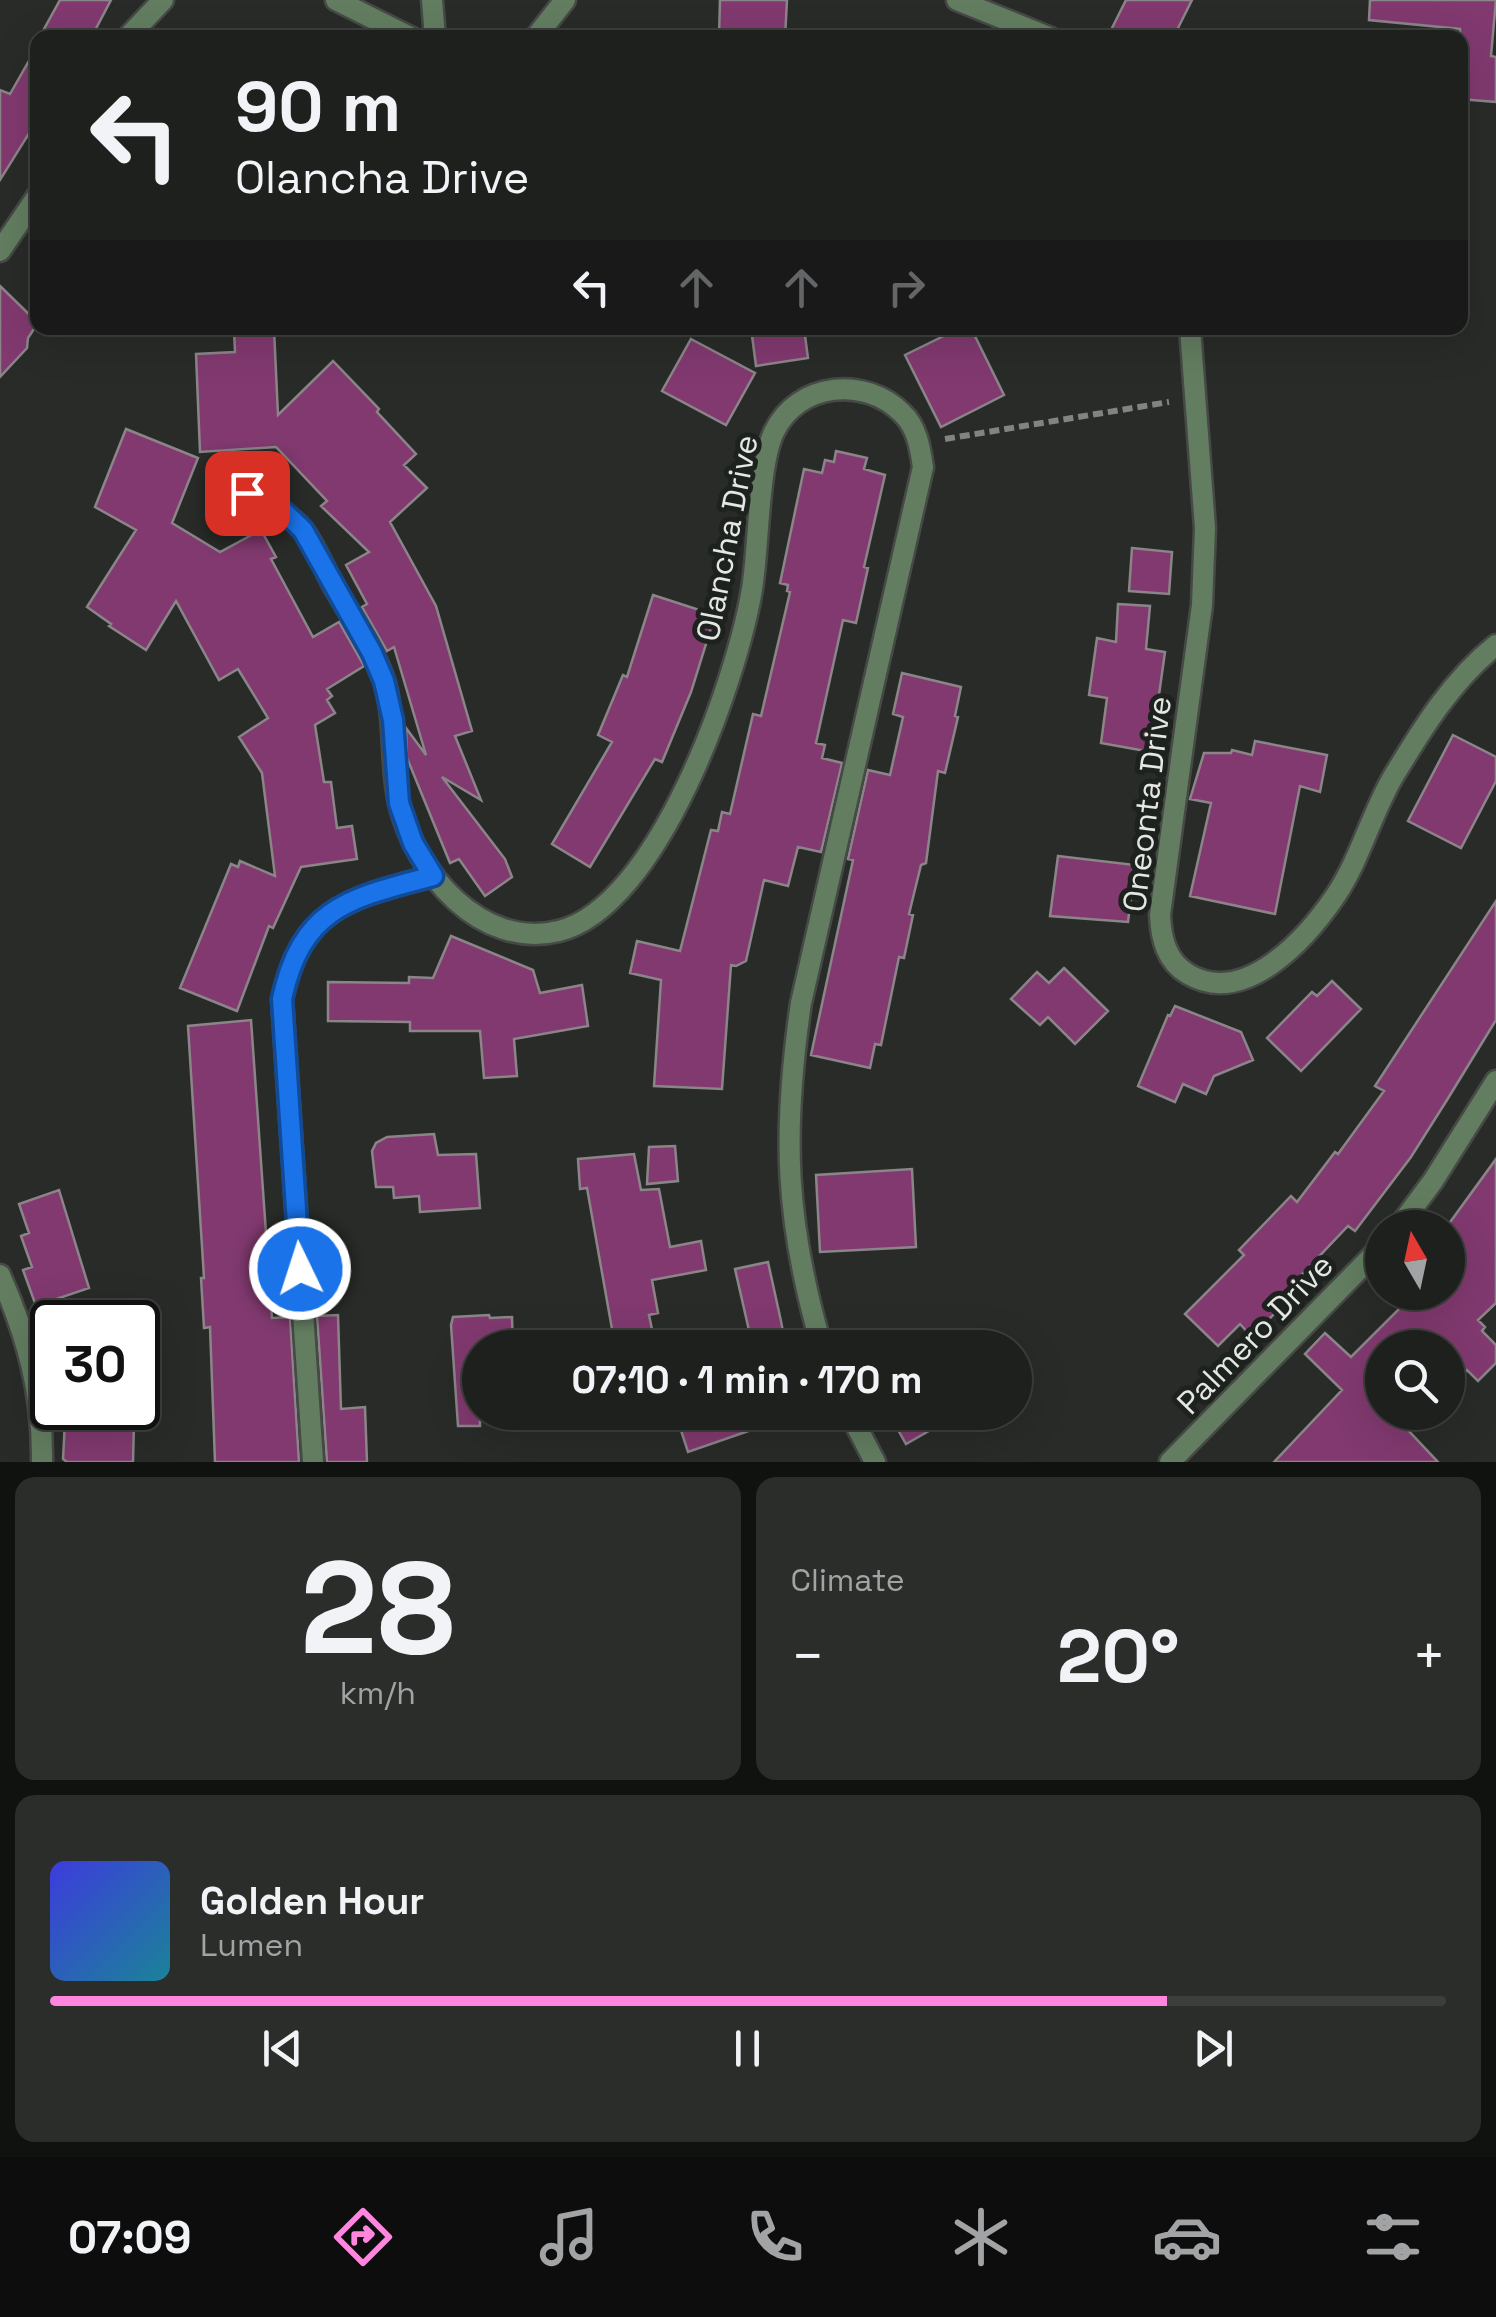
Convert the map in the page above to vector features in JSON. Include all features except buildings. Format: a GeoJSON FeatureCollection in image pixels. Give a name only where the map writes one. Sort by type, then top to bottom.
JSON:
{"type":"FeatureCollection","features":[{"type":"Feature","properties":{"kind":"street"},"geometry":{"type":"LineString","coordinates":[[135,30],[163,0]]}},
{"type":"Feature","properties":{"kind":"street"},"geometry":{"type":"LineString","coordinates":[[336,0],[396,30]]}},
{"type":"Feature","properties":{"kind":"street"},"geometry":{"type":"LineString","coordinates":[[432,0],[434,30]]}},
{"type":"Feature","properties":{"kind":"street"},"geometry":{"type":"LineString","coordinates":[[541,30],[565,0]]}},
{"type":"Feature","properties":{"kind":"street"},"geometry":{"type":"LineString","coordinates":[[957,0],[1031,30]]}},
{"type":"Feature","properties":{"kind":"street"},"geometry":{"type":"LineString","coordinates":[[0,251],[30,207]]}},
{"type":"Feature","properties":{"kind":"street","name":"Oneonta Drive"},"geometry":{"type":"LineString","coordinates":[[1190,335],[1205,528],[1202,605],[1160,915],[1161,937],[1171,958],[1186,973],[1208,982],[1230,984],[1245,980],[1306,932],[1337,894],[1390,782],[1433,714],[1473,663],[1496,644]]}},
{"type":"Feature","properties":{"kind":"street","name":"Olancha Drive"},"geometry":{"type":"LineString","coordinates":[[247,493],[281,509],[303,530],[372,653],[384,681],[393,720],[399,803],[413,843],[433,876],[468,911],[498,928],[530,934],[571,927],[610,905],[676,807],[712,728],[735,662],[752,590],[768,455],[774,432],[790,410],[808,397],[832,389],[858,389],[882,396],[904,414],[920,444]]}},
{"type":"Feature","properties":{"kind":"street"},"geometry":{"type":"LineString","coordinates":[[817,1330],[804,1286],[791,1207],[787,1138],[791,1070],[801,1003],[924,467],[920,444]]}},
{"type":"Feature","properties":{"kind":"street"},"geometry":{"type":"LineString","coordinates":[[313,1462],[282,999],[285,984],[302,942],[324,917],[367,894],[433,876]]}},
{"type":"Feature","properties":{"kind":"street"},"geometry":{"type":"LineString","coordinates":[[1411,1210],[1496,1081]]}},
{"type":"Feature","properties":{"kind":"street","name":"Palmero Drive"},"geometry":{"type":"LineString","coordinates":[[1170,1462],[1365,1263]]}},
{"type":"Feature","properties":{"kind":"street"},"geometry":{"type":"LineString","coordinates":[[0,1275],[22,1324],[36,1376],[42,1462]]}},
{"type":"Feature","properties":{"kind":"street"},"geometry":{"type":"LineString","coordinates":[[858,1430],[875,1462]]}},
{"type":"Feature","properties":{"kind":"path"},"geometry":{"type":"LineString","coordinates":[[920,444],[1194,396]]}},
{"type":"Feature","properties":{"kind":"route"},"geometry":{"type":"LineString","coordinates":[[247,493],[281,509],[303,530],[372,653],[384,681],[393,720],[399,803],[413,843],[433,876],[351,900],[324,917],[302,942],[288,970],[282,999],[300,1269]]}}]}
